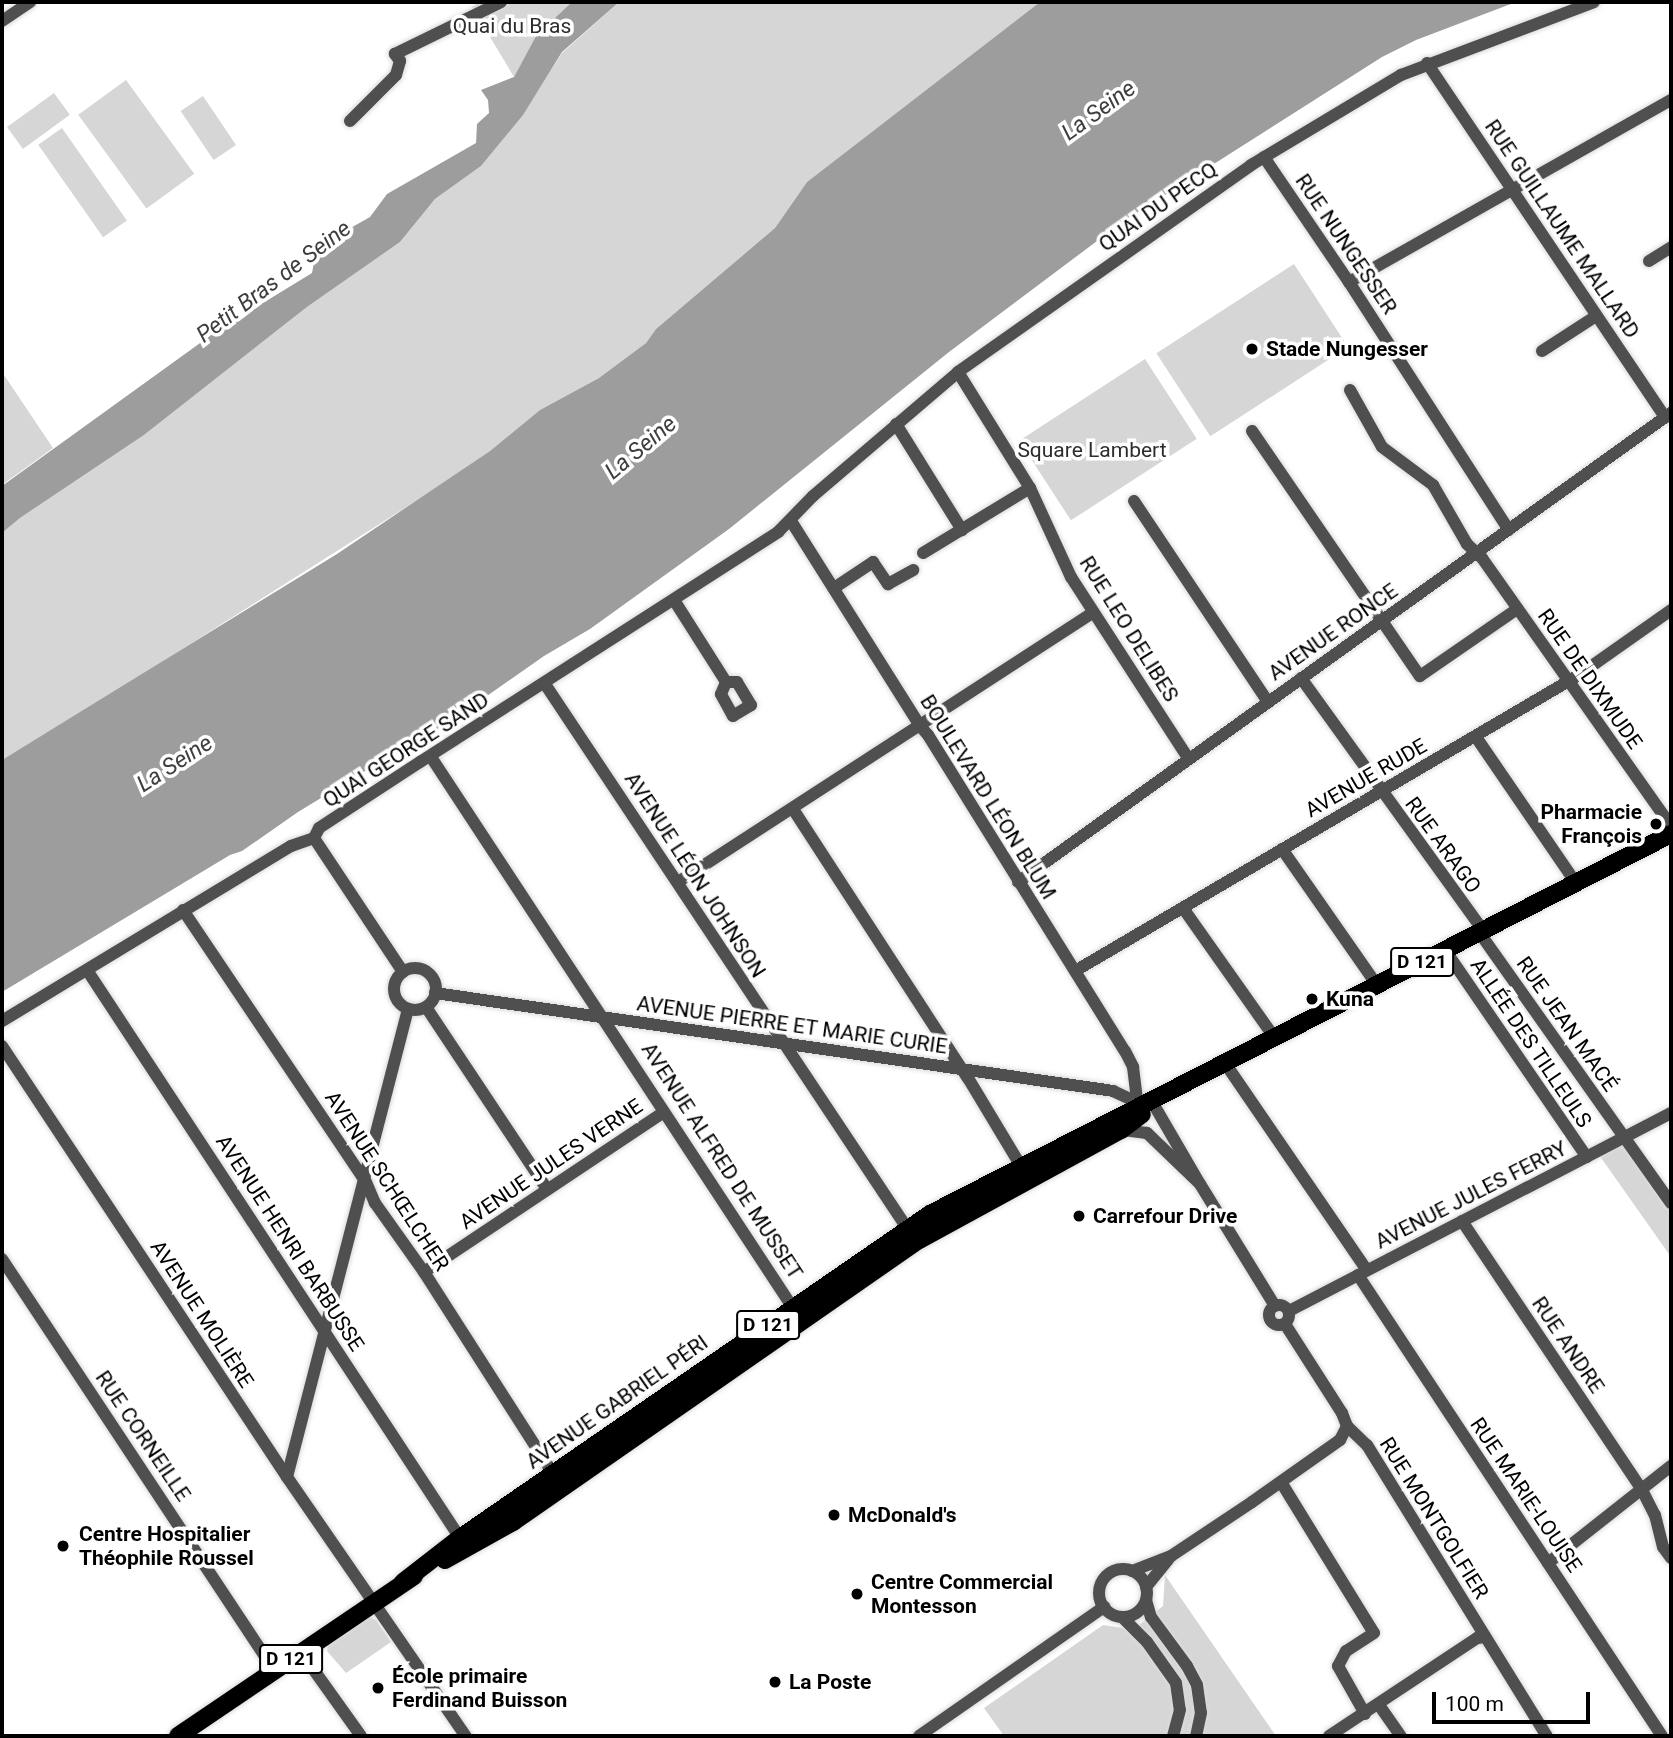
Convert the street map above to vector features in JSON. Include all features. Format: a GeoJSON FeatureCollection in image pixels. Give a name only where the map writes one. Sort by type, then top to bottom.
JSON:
{"type":"FeatureCollection","features":[{"type":"Feature","properties":{"kind":"main road","name":"D 121"},"geometry":{"type":"LineString","coordinates":[[1146,1102],[1671,834]]}},
{"type":"Feature","properties":{"kind":"main road","name":"AVENUE GABRIEL PÉRI"},"geometry":{"type":"LineString","coordinates":[[403,1582],[513,1522],[919,1240],[1121,1130],[1146,1102]]}},
{"type":"Feature","properties":{"kind":"main road","name":"AVENUE GABRIEL PÉRI"},"geometry":{"type":"LineString","coordinates":[[178,1736],[403,1582],[460,1538],[906,1228],[1146,1102]]}},
{"type":"Feature","properties":{"kind":"street"},"geometry":{"type":"LineString","coordinates":[[2,21],[30,2]]}},
{"type":"Feature","properties":{"kind":"street"},"geometry":{"type":"LineString","coordinates":[[350,121],[396,75],[400,61],[396,54],[501,2]]}},
{"type":"Feature","properties":{"kind":"street","name":"QUAI DU PECQ"},"geometry":{"type":"LineString","coordinates":[[790,520],[813,496],[958,372],[1264,156],[1379,86],[1427,63],[1594,2]]}},
{"type":"Feature","properties":{"kind":"street","name":"RUE GUILLAUME MALLARD"},"geometry":{"type":"LineString","coordinates":[[1427,63],[1597,316],[1668,415]]}},
{"type":"Feature","properties":{"kind":"street"},"geometry":{"type":"LineString","coordinates":[[1349,282],[1671,100]]}},
{"type":"Feature","properties":{"kind":"street","name":"RUE NUNGESSER"},"geometry":{"type":"LineString","coordinates":[[1264,156],[1509,530]]}},
{"type":"Feature","properties":{"kind":"street"},"geometry":{"type":"LineString","coordinates":[[1649,261],[1671,247]]}},
{"type":"Feature","properties":{"kind":"street"},"geometry":{"type":"LineString","coordinates":[[1542,351],[1597,316]]}},
{"type":"Feature","properties":{"kind":"street","name":"RUE LEO DELIBES"},"geometry":{"type":"LineString","coordinates":[[958,372],[1030,488],[1071,577],[1092,613],[1188,758]]}},
{"type":"Feature","properties":{"kind":"street","name":"RUE DE DIXMUDE"},"geometry":{"type":"LineString","coordinates":[[1350,390],[1382,447],[1433,485],[1467,544],[1478,553],[1671,826]]}},
{"type":"Feature","properties":{"kind":"street","name":"AVENUE RONCE"},"geometry":{"type":"LineString","coordinates":[[1018,882],[1668,415]]}},
{"type":"Feature","properties":{"kind":"street"},"geometry":{"type":"LineString","coordinates":[[896,424],[962,530]]}},
{"type":"Feature","properties":{"kind":"street"},"geometry":{"type":"LineString","coordinates":[[1252,432],[1420,676],[1517,609]]}},
{"type":"Feature","properties":{"kind":"street"},"geometry":{"type":"LineString","coordinates":[[923,553],[1030,488]]}},
{"type":"Feature","properties":{"kind":"street"},"geometry":{"type":"LineString","coordinates":[[1134,501],[1268,702]]}},
{"type":"Feature","properties":{"kind":"street","name":"BOULEVARD LÉON BLUM"},"geometry":{"type":"LineString","coordinates":[[790,520],[1075,971],[1133,1067],[1146,1102]]}},
{"type":"Feature","properties":{"kind":"street","name":"QUAI GEORGE SAND"},"geometry":{"type":"LineString","coordinates":[[2,1021],[291,846],[314,838],[319,828],[674,600],[790,520]]}},
{"type":"Feature","properties":{"kind":"street"},"geometry":{"type":"LineString","coordinates":[[834,587],[873,562],[888,584],[913,570]]}},
{"type":"Feature","properties":{"kind":"street"},"geometry":{"type":"LineString","coordinates":[[674,600],[726,682]]}},
{"type":"Feature","properties":{"kind":"street","name":"AVENUE RUDE"},"geometry":{"type":"LineString","coordinates":[[1075,971],[1569,681],[1671,610]]}},
{"type":"Feature","properties":{"kind":"street"},"geometry":{"type":"LineString","coordinates":[[678,882],[1092,613]]}},
{"type":"Feature","properties":{"kind":"street","name":"RUE ARAGO"},"geometry":{"type":"LineString","coordinates":[[1301,678],[1481,931]]}},
{"type":"Feature","properties":{"kind":"street","name":"AVENUE LÉON JOHNSON"},"geometry":{"type":"LineString","coordinates":[[545,684],[906,1228]]}},
{"type":"Feature","properties":{"kind":"street"},"geometry":{"type":"LineString","coordinates":[[1476,737],[1576,883]]}},
{"type":"Feature","properties":{"kind":"street","name":"AVENUE ALFRED DE MUSSET"},"geometry":{"type":"LineString","coordinates":[[431,757],[606,1019],[793,1308]]}},
{"type":"Feature","properties":{"kind":"street"},"geometry":{"type":"LineString","coordinates":[[793,809],[961,1068],[1022,1168]]}},
{"type":"Feature","properties":{"kind":"street"},"geometry":{"type":"LineString","coordinates":[[314,838],[403,972]]}},
{"type":"Feature","properties":{"kind":"street"},"geometry":{"type":"LineString","coordinates":[[1282,849],[1377,985]]}},
{"type":"Feature","properties":{"kind":"street"},"geometry":{"type":"LineString","coordinates":[[1183,908],[1274,1037]]}},
{"type":"Feature","properties":{"kind":"street","name":"AVENUE SCHŒLCHER"},"geometry":{"type":"LineString","coordinates":[[183,911],[366,1182],[375,1203],[424,1272],[554,1475]]}},
{"type":"Feature","properties":{"kind":"street","name":"RUE JEAN MACÉ"},"geometry":{"type":"LineString","coordinates":[[1481,931],[1671,1203]]}},
{"type":"Feature","properties":{"kind":"street","name":"ALLÉE DES TILLEULS"},"geometry":{"type":"LineString","coordinates":[[1445,950],[1587,1157]]}},
{"type":"Feature","properties":{"kind":"street"},"geometry":{"type":"LineString","coordinates":[[417,968],[427,972],[433,980],[435,993],[426,1007],[408,1009],[397,1000],[394,990],[398,977],[403,972],[417,968]]}},
{"type":"Feature","properties":{"kind":"street","name":"AVENUE HENRI BARBUSSE"},"geometry":{"type":"LineString","coordinates":[[87,970],[460,1538]]}},
{"type":"Feature","properties":{"kind":"street","name":"AVENUE PIERRE ET MARIE CURIE"},"geometry":{"type":"LineString","coordinates":[[435,993],[1113,1091],[1146,1102]]}},
{"type":"Feature","properties":{"kind":"street"},"geometry":{"type":"LineString","coordinates":[[426,1007],[547,1189]]}},
{"type":"Feature","properties":{"kind":"street"},"geometry":{"type":"LineString","coordinates":[[287,1477],[366,1182],[408,1009]]}},
{"type":"Feature","properties":{"kind":"street","name":"AVENUE MOLIÈRE"},"geometry":{"type":"LineString","coordinates":[[2,1046],[287,1477],[466,1736]]}},
{"type":"Feature","properties":{"kind":"street","name":"RUE MARIE-LOUISE"},"geometry":{"type":"LineString","coordinates":[[1225,1063],[1662,1736]]}},
{"type":"Feature","properties":{"kind":"street"},"geometry":{"type":"LineString","coordinates":[[1113,1091],[1130,1078],[1133,1067]]}},
{"type":"Feature","properties":{"kind":"street","name":"RUE MONTGOLFIER"},"geometry":{"type":"LineString","coordinates":[[1146,1102],[1275,1306],[1270,1310],[1270,1320],[1278,1325],[1284,1324],[1342,1413],[1347,1426],[1367,1445],[1547,1736]]}},
{"type":"Feature","properties":{"kind":"street","name":"AVENUE JULES VERNE"},"geometry":{"type":"LineString","coordinates":[[424,1272],[664,1112]]}},
{"type":"Feature","properties":{"kind":"street","name":"AVENUE JULES FERRY"},"geometry":{"type":"LineString","coordinates":[[1289,1311],[1671,1112]]}},
{"type":"Feature","properties":{"kind":"street","name":"RUE MONTGOLFIER"},"geometry":{"type":"LineString","coordinates":[[1121,1130],[1147,1133],[1200,1184]]}},
{"type":"Feature","properties":{"kind":"street","name":"RUE ANDRE"},"geometry":{"type":"LineString","coordinates":[[1462,1222],[1642,1490],[1655,1515],[1663,1547],[1671,1558]]}},
{"type":"Feature","properties":{"kind":"street","name":"RUE CORNEILLE"},"geometry":{"type":"LineString","coordinates":[[2,1259],[274,1670]]}},
{"type":"Feature","properties":{"kind":"street"},"geometry":{"type":"LineString","coordinates":[[1275,1306],[1281,1305],[1289,1311],[1289,1320],[1284,1324]]}},
{"type":"Feature","properties":{"kind":"street"},"geometry":{"type":"LineString","coordinates":[[1173,1736],[1180,1710],[1177,1683],[1147,1642],[1122,1617],[1104,1607],[1099,1595],[1105,1578],[1115,1571],[1132,1571],[1171,1556],[1340,1440],[1347,1426]]}},
{"type":"Feature","properties":{"kind":"street"},"geometry":{"type":"LineString","coordinates":[[1548,1563],[1671,1466]]}},
{"type":"Feature","properties":{"kind":"street"},"geometry":{"type":"LineString","coordinates":[[1281,1482],[1374,1633],[1346,1651],[1339,1660],[1340,1672],[1365,1714]]}},
{"type":"Feature","properties":{"kind":"street"},"geometry":{"type":"LineString","coordinates":[[1171,1556],[1146,1587],[1146,1600],[1151,1617],[1188,1666],[1197,1685],[1201,1713],[1196,1736]]}},
{"type":"Feature","properties":{"kind":"street"},"geometry":{"type":"LineString","coordinates":[[1132,1571],[1146,1587]]}},
{"type":"Feature","properties":{"kind":"street"},"geometry":{"type":"LineString","coordinates":[[1122,1617],[1137,1613],[1146,1600]]}},
{"type":"Feature","properties":{"kind":"street"},"geometry":{"type":"LineString","coordinates":[[919,1736],[1104,1607]]}},
{"type":"Feature","properties":{"kind":"street"},"geometry":{"type":"LineString","coordinates":[[1329,1736],[1478,1638],[1485,1637]]}},
{"type":"Feature","properties":{"kind":"street"},"geometry":{"type":"LineString","coordinates":[[301,1653],[361,1736]]}},
{"type":"Feature","properties":{"kind":"street"},"geometry":{"type":"LineString","coordinates":[[1379,1705],[1401,1736]]}},
{"type":"Feature","properties":{"kind":"green space","name":"Quai du Bras"},"geometry":{"type":"Polygon","coordinates":[[[480,2],[573,2],[536,36],[514,77],[472,7],[480,2]]]}},
{"type":"Feature","properties":{"kind":"green space"},"geometry":{"type":"Polygon","coordinates":[[[619,2],[1040,2],[807,182],[775,228],[656,329],[646,343],[599,378],[540,410],[490,451],[427,494],[2,760],[2,533],[20,518],[144,435],[307,307],[400,242],[435,199],[481,166],[520,118],[562,53],[619,2]]]}},
{"type":"Feature","properties":{"kind":"green space"},"geometry":{"type":"Polygon","coordinates":[[[126,80],[194,174],[146,209],[78,115],[126,80]]]}},
{"type":"Feature","properties":{"kind":"green space"},"geometry":{"type":"Polygon","coordinates":[[[54,93],[70,115],[23,149],[7,127],[54,93]]]}},
{"type":"Feature","properties":{"kind":"green space"},"geometry":{"type":"Polygon","coordinates":[[[203,96],[236,145],[214,160],[181,111],[203,96]]]}},
{"type":"Feature","properties":{"kind":"green space"},"geometry":{"type":"Polygon","coordinates":[[[62,128],[127,221],[103,237],[38,145],[62,128]]]}},
{"type":"Feature","properties":{"kind":"green space","name":"Stade Nungesser"},"geometry":{"type":"Polygon","coordinates":[[[1294,264],[1348,347],[1210,436],[1156,353],[1294,264]]]}},
{"type":"Feature","properties":{"kind":"green space","name":"Square Lambert"},"geometry":{"type":"Polygon","coordinates":[[[1145,359],[1197,439],[1071,520],[1019,441],[1145,359]]]}},
{"type":"Feature","properties":{"kind":"green space"},"geometry":{"type":"Polygon","coordinates":[[[2,372],[53,448],[2,485],[2,372]]]}},
{"type":"Feature","properties":{"kind":"green space"},"geometry":{"type":"Polygon","coordinates":[[[1624,1138],[1671,1203],[1671,1257],[1597,1152],[1624,1138]]]}},
{"type":"Feature","properties":{"kind":"green space"},"geometry":{"type":"Polygon","coordinates":[[[1165,1575],[1276,1736],[1004,1736],[984,1708],[1103,1625],[1123,1628],[1129,1633],[1163,1606],[1165,1575]]]}},
{"type":"Feature","properties":{"kind":"green space"},"geometry":{"type":"Polygon","coordinates":[[[369,1617],[376,1620],[391,1642],[346,1673],[327,1651],[328,1645],[369,1617]]]}},
{"type":"Feature","properties":{"kind":"water"},"geometry":{"type":"Polygon","coordinates":[[[572,2],[619,2],[562,52],[523,115],[481,166],[435,199],[400,242],[307,307],[144,435],[20,518],[2,533],[2,486],[214,333],[312,273],[317,247],[370,217],[387,194],[476,143],[477,124],[489,113],[488,100],[481,90],[514,77],[536,36],[572,2]]]}},
{"type":"Feature","properties":{"kind":"water","name":"La Seine"},"geometry":{"type":"Polygon","coordinates":[[[1040,2],[1516,2],[1416,40],[1382,57],[1121,223],[949,352],[729,529],[590,629],[544,656],[444,726],[298,812],[242,851],[230,855],[2,992],[2,760],[337,554],[490,451],[540,410],[599,378],[646,343],[656,329],[775,228],[807,182],[1040,2]]]}},
{"type":"Feature","properties":{"kind":"place","name":"Stade Nungesser"},"geometry":{"type":"Point","coordinates":[1252,349]}},
{"type":"Feature","properties":{"kind":"place","name":"Pharmacie François"},"geometry":{"type":"Point","coordinates":[1656,824]}},
{"type":"Feature","properties":{"kind":"place","name":"Kuna"},"geometry":{"type":"Point","coordinates":[1312,999]}},
{"type":"Feature","properties":{"kind":"place","name":"Carrefour Drive"},"geometry":{"type":"Point","coordinates":[1079,1216]}},
{"type":"Feature","properties":{"kind":"place","name":"McDonald's"},"geometry":{"type":"Point","coordinates":[834,1515]}},
{"type":"Feature","properties":{"kind":"place","name":"Centre Hospitalier Théophile Roussel"},"geometry":{"type":"Point","coordinates":[63,1546]}},
{"type":"Feature","properties":{"kind":"place","name":"Centre Commercial Montesson"},"geometry":{"type":"Point","coordinates":[857,1594]}},
{"type":"Feature","properties":{"kind":"place","name":"La Poste"},"geometry":{"type":"Point","coordinates":[775,1682]}},
{"type":"Feature","properties":{"kind":"place","name":"École primaire Ferdinand Buisson"},"geometry":{"type":"Point","coordinates":[378,1688]}},
{"type":"Feature","properties":{"kind":"water label","name":"Petit Bras de Seine"},"geometry":{"type":"Point","coordinates":[274,282]}}]}
